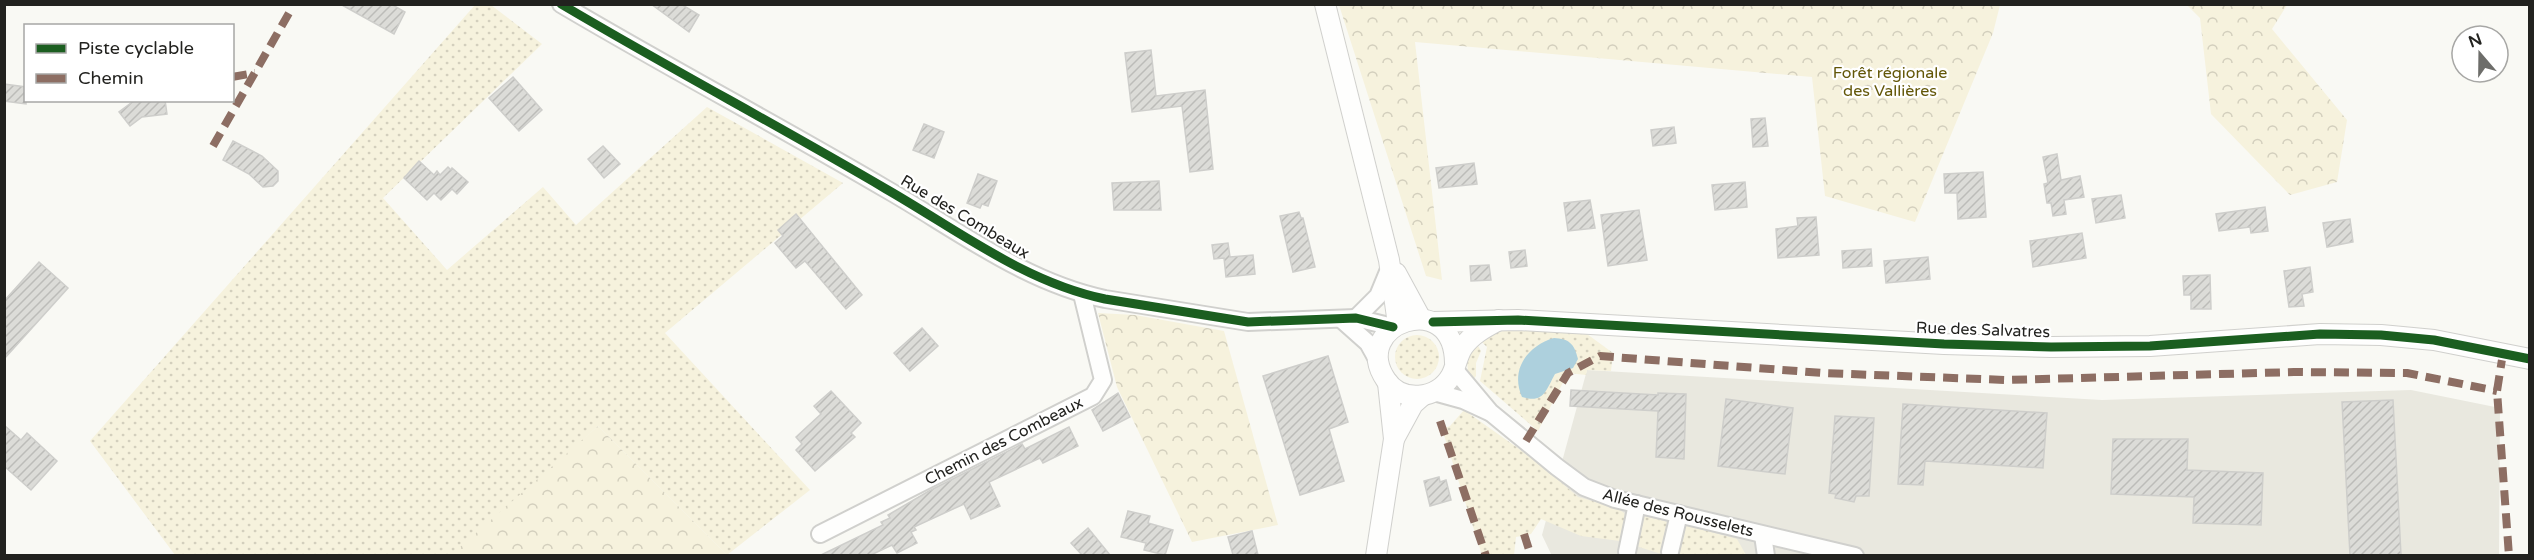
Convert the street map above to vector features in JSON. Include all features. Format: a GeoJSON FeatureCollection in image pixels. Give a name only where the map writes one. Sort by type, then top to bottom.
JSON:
{"type":"FeatureCollection","features":[{"type":"Feature","properties":{"kind":"street","name":"Rue des Combeaux"},"geometry":{"type":"LineString","coordinates":[[561,4],[674,71],[885,188],[1038,279],[1082,294],[1248,322],[1348,318],[1395,325]]}},
{"type":"Feature","properties":{"kind":"street"},"geometry":{"type":"LineString","coordinates":[[1325,4],[1390,263],[1395,325]]}},
{"type":"Feature","properties":{"kind":"street"},"geometry":{"type":"LineString","coordinates":[[1390,263],[1378,296],[1348,318],[1368,343],[1388,383],[1409,396],[1428,394]]}},
{"type":"Feature","properties":{"kind":"street"},"geometry":{"type":"LineString","coordinates":[[1390,263],[1427,321],[1451,339],[1454,366]]}},
{"type":"Feature","properties":{"kind":"street","name":"Chemin des Combeaux"},"geometry":{"type":"LineString","coordinates":[[820,534],[1093,396],[1103,380],[1082,294]]}},
{"type":"Feature","properties":{"kind":"street"},"geometry":{"type":"LineString","coordinates":[[1394,439],[1413,404],[1444,385],[1470,339],[1499,320]]}},
{"type":"Feature","properties":{"kind":"street","name":"Rue des Salvatres"},"geometry":{"type":"LineString","coordinates":[[1427,321],[1499,320],[1944,344],[2052,347],[2150,346],[2320,334],[2381,335],[2434,340],[2529,359]]}},
{"type":"Feature","properties":{"kind":"street"},"geometry":{"type":"LineString","coordinates":[[1378,361],[1381,342],[1395,325],[1427,321]]}},
{"type":"Feature","properties":{"kind":"street","name":"Allée des Rousselets"},"geometry":{"type":"LineString","coordinates":[[1454,366],[1490,412],[1584,487],[1637,504],[1855,555]]}},
{"type":"Feature","properties":{"kind":"street"},"geometry":{"type":"LineString","coordinates":[[1376,555],[1394,439],[1388,383]]}},
{"type":"Feature","properties":{"kind":"street","name":"Allée des Rousselets"},"geometry":{"type":"LineString","coordinates":[[1428,394],[1462,400],[1490,412]]}},
{"type":"Feature","properties":{"kind":"street"},"geometry":{"type":"LineString","coordinates":[[1628,552],[1637,504]]}},
{"type":"Feature","properties":{"kind":"street"},"geometry":{"type":"LineString","coordinates":[[1670,552],[1679,514]]}},
{"type":"Feature","properties":{"kind":"street"},"geometry":{"type":"LineString","coordinates":[[1763,535],[1766,555]]}},
{"type":"Feature","properties":{"kind":"shaded area"},"geometry":{"type":"Polygon","coordinates":[[[1587,370],[2102,400],[2411,390],[2500,408],[2499,555],[1552,556],[1542,535],[1587,370]]]}},
{"type":"Feature","properties":{"kind":"green space","name":"Forêt régionale des Vallières"},"geometry":{"type":"Polygon","coordinates":[[[1339,4],[2000,5],[1993,33],[1915,222],[1825,196],[1812,77],[1415,42],[1442,280],[1426,276],[1339,4]]]}},
{"type":"Feature","properties":{"kind":"green space"},"geometry":{"type":"Polygon","coordinates":[[[475,5],[491,5],[542,44],[383,198],[447,270],[543,187],[576,225],[707,107],[843,183],[665,333],[810,490],[727,555],[598,426],[457,556],[175,555],[90,441],[475,5]]]}},
{"type":"Feature","properties":{"kind":"green space"},"geometry":{"type":"Polygon","coordinates":[[[2187,5],[2287,5],[2272,29],[2347,120],[2337,182],[2290,195],[2211,114],[2200,18],[2187,5]]]}},
{"type":"Feature","properties":{"kind":"green space"},"geometry":{"type":"Polygon","coordinates":[[[1098,313],[1135,315],[1224,331],[1278,525],[1192,542],[1117,387],[1098,313]]]}},
{"type":"Feature","properties":{"kind":"green space"},"geometry":{"type":"Polygon","coordinates":[[[1507,330],[1564,330],[1587,334],[1613,353],[1611,371],[1587,370],[1586,375],[1568,373],[1538,431],[1480,381],[1487,347],[1481,341],[1491,334],[1507,330]]]}},
{"type":"Feature","properties":{"kind":"green space"},"geometry":{"type":"Polygon","coordinates":[[[1417,335],[1433,341],[1439,357],[1433,373],[1417,379],[1401,373],[1395,357],[1401,341],[1417,335]]]}},
{"type":"Feature","properties":{"kind":"green space"},"geometry":{"type":"Polygon","coordinates":[[[1477,344],[1481,351],[1476,363],[1476,376],[1473,380],[1468,374],[1467,360],[1477,344]]]}},
{"type":"Feature","properties":{"kind":"green space"},"geometry":{"type":"Polygon","coordinates":[[[1464,410],[1535,460],[1578,497],[1617,508],[1624,513],[1627,521],[1620,541],[1581,536],[1541,519],[1531,534],[1516,537],[1514,555],[1482,555],[1442,429],[1450,426],[1464,410]]]}},
{"type":"Feature","properties":{"kind":"green space"},"geometry":{"type":"Polygon","coordinates":[[[598,426],[727,555],[451,555],[598,426]]]}},
{"type":"Feature","properties":{"kind":"green space"},"geometry":{"type":"Polygon","coordinates":[[[1644,516],[1668,522],[1661,554],[1636,546],[1644,516]]]}},
{"type":"Feature","properties":{"kind":"green space"},"geometry":{"type":"Polygon","coordinates":[[[1685,525],[1737,539],[1746,555],[1676,556],[1685,525]]]}},
{"type":"Feature","properties":{"kind":"water"},"geometry":{"type":"Polygon","coordinates":[[[1554,338],[1564,339],[1570,343],[1578,359],[1573,368],[1555,374],[1540,397],[1529,399],[1522,397],[1518,378],[1523,360],[1536,347],[1554,338]]]}},
{"type":"Feature","properties":{"kind":"building"},"geometry":{"type":"Polygon","coordinates":[[[340,4],[391,4],[405,12],[394,34],[340,4]]]}},
{"type":"Feature","properties":{"kind":"building"},"geometry":{"type":"Polygon","coordinates":[[[651,4],[681,4],[699,15],[689,32],[651,4]]]}},
{"type":"Feature","properties":{"kind":"building"},"geometry":{"type":"Polygon","coordinates":[[[1151,50],[1156,96],[1205,90],[1213,169],[1190,172],[1182,106],[1132,112],[1125,53],[1151,50]]]}},
{"type":"Feature","properties":{"kind":"building"},"geometry":{"type":"Polygon","coordinates":[[[513,77],[542,110],[519,131],[489,98],[513,77]]]}},
{"type":"Feature","properties":{"kind":"building"},"geometry":{"type":"Polygon","coordinates":[[[4,84],[24,87],[26,104],[4,101],[4,84]]]}},
{"type":"Feature","properties":{"kind":"building"},"geometry":{"type":"Polygon","coordinates":[[[132,102],[165,102],[167,114],[142,117],[130,126],[119,112],[132,102]]]}},
{"type":"Feature","properties":{"kind":"building"},"geometry":{"type":"Polygon","coordinates":[[[1765,118],[1768,146],[1753,147],[1751,119],[1765,118]]]}},
{"type":"Feature","properties":{"kind":"building"},"geometry":{"type":"Polygon","coordinates":[[[924,124],[944,132],[934,158],[913,150],[924,124]]]}},
{"type":"Feature","properties":{"kind":"building"},"geometry":{"type":"Polygon","coordinates":[[[1674,127],[1676,143],[1653,146],[1651,130],[1674,127]]]}},
{"type":"Feature","properties":{"kind":"building"},"geometry":{"type":"Polygon","coordinates":[[[233,141],[262,156],[278,171],[278,181],[273,186],[263,187],[249,174],[223,160],[233,141]]]}},
{"type":"Feature","properties":{"kind":"building"},"geometry":{"type":"Polygon","coordinates":[[[603,146],[620,164],[604,178],[588,159],[603,146]]]}},
{"type":"Feature","properties":{"kind":"building"},"geometry":{"type":"Polygon","coordinates":[[[2057,154],[2061,180],[2080,176],[2084,197],[2064,200],[2066,214],[2053,216],[2051,203],[2047,203],[2044,184],[2048,183],[2043,157],[2057,154]]]}},
{"type":"Feature","properties":{"kind":"building"},"geometry":{"type":"Polygon","coordinates":[[[419,161],[434,175],[437,171],[440,175],[448,167],[468,182],[457,194],[452,189],[441,200],[434,193],[427,200],[404,178],[419,161]]]}},
{"type":"Feature","properties":{"kind":"building"},"geometry":{"type":"Polygon","coordinates":[[[1474,163],[1477,184],[1439,188],[1436,168],[1474,163]]]}},
{"type":"Feature","properties":{"kind":"building"},"geometry":{"type":"Polygon","coordinates":[[[1983,172],[1986,217],[1958,219],[1957,193],[1945,193],[1944,174],[1983,172]]]}},
{"type":"Feature","properties":{"kind":"building"},"geometry":{"type":"Polygon","coordinates":[[[978,174],[997,181],[988,206],[982,204],[980,208],[967,203],[978,174]]]}},
{"type":"Feature","properties":{"kind":"building"},"geometry":{"type":"Polygon","coordinates":[[[1159,181],[1161,210],[1114,210],[1112,183],[1159,181]]]}},
{"type":"Feature","properties":{"kind":"building"},"geometry":{"type":"Polygon","coordinates":[[[1745,182],[1747,207],[1715,210],[1712,185],[1745,182]]]}},
{"type":"Feature","properties":{"kind":"building"},"geometry":{"type":"Polygon","coordinates":[[[2121,195],[2125,218],[2096,223],[2092,199],[2121,195]]]}},
{"type":"Feature","properties":{"kind":"building"},"geometry":{"type":"Polygon","coordinates":[[[1590,200],[1595,228],[1568,231],[1564,203],[1590,200]]]}},
{"type":"Feature","properties":{"kind":"building"},"geometry":{"type":"Polygon","coordinates":[[[2265,207],[2268,231],[2251,233],[2250,227],[2219,231],[2216,214],[2265,207]]]}},
{"type":"Feature","properties":{"kind":"building"},"geometry":{"type":"Polygon","coordinates":[[[1639,210],[1647,260],[1608,266],[1601,215],[1639,210]]]}},
{"type":"Feature","properties":{"kind":"building"},"geometry":{"type":"Polygon","coordinates":[[[1299,212],[1303,218],[1315,267],[1293,272],[1280,216],[1299,212]]]}},
{"type":"Feature","properties":{"kind":"building"},"geometry":{"type":"Polygon","coordinates":[[[796,214],[862,295],[846,309],[805,261],[796,268],[775,243],[783,236],[778,230],[796,214]]]}},
{"type":"Feature","properties":{"kind":"building"},"geometry":{"type":"Polygon","coordinates":[[[1816,217],[1819,255],[1778,258],[1776,229],[1798,226],[1797,218],[1816,217]]]}},
{"type":"Feature","properties":{"kind":"building"},"geometry":{"type":"Polygon","coordinates":[[[2350,219],[2353,242],[2327,247],[2323,223],[2350,219]]]}},
{"type":"Feature","properties":{"kind":"building"},"geometry":{"type":"Polygon","coordinates":[[[2082,233],[2086,258],[2033,267],[2030,241],[2082,233]]]}},
{"type":"Feature","properties":{"kind":"building"},"geometry":{"type":"Polygon","coordinates":[[[1228,243],[1230,257],[1253,255],[1255,274],[1226,277],[1224,258],[1214,259],[1212,245],[1228,243]]]}},
{"type":"Feature","properties":{"kind":"building"},"geometry":{"type":"Polygon","coordinates":[[[1871,249],[1872,266],[1843,268],[1842,251],[1871,249]]]}},
{"type":"Feature","properties":{"kind":"building"},"geometry":{"type":"Polygon","coordinates":[[[1525,250],[1527,266],[1511,268],[1509,252],[1525,250]]]}},
{"type":"Feature","properties":{"kind":"building"},"geometry":{"type":"Polygon","coordinates":[[[1928,257],[1930,279],[1886,283],[1884,261],[1928,257]]]}},
{"type":"Feature","properties":{"kind":"building"},"geometry":{"type":"Polygon","coordinates":[[[39,262],[68,288],[4,359],[4,301],[39,262]]]}},
{"type":"Feature","properties":{"kind":"building"},"geometry":{"type":"Polygon","coordinates":[[[1489,265],[1491,280],[1471,281],[1470,266],[1489,265]]]}},
{"type":"Feature","properties":{"kind":"building"},"geometry":{"type":"Polygon","coordinates":[[[2310,267],[2313,292],[2302,294],[2304,306],[2289,307],[2284,271],[2310,267]]]}},
{"type":"Feature","properties":{"kind":"building"},"geometry":{"type":"Polygon","coordinates":[[[2210,275],[2211,309],[2191,309],[2191,295],[2184,295],[2183,276],[2210,275]]]}},
{"type":"Feature","properties":{"kind":"building"},"geometry":{"type":"Polygon","coordinates":[[[922,328],[938,346],[910,371],[894,353],[922,328]]]}},
{"type":"Feature","properties":{"kind":"building"},"geometry":{"type":"Polygon","coordinates":[[[1328,356],[1348,422],[1329,429],[1344,481],[1300,495],[1263,376],[1328,356]]]}},
{"type":"Feature","properties":{"kind":"building"},"geometry":{"type":"Polygon","coordinates":[[[1571,390],[1658,395],[1658,393],[1686,394],[1684,459],[1656,457],[1658,411],[1570,406],[1571,390]]]}},
{"type":"Feature","properties":{"kind":"building"},"geometry":{"type":"Polygon","coordinates":[[[831,391],[861,423],[851,433],[855,437],[815,471],[796,450],[802,444],[796,437],[821,414],[814,406],[831,391]]]}},
{"type":"Feature","properties":{"kind":"building"},"geometry":{"type":"Polygon","coordinates":[[[1118,393],[1130,417],[1103,431],[1092,410],[1118,393]]]}},
{"type":"Feature","properties":{"kind":"building"},"geometry":{"type":"Polygon","coordinates":[[[1726,399],[1793,408],[1785,474],[1718,466],[1726,399]]]}},
{"type":"Feature","properties":{"kind":"building"},"geometry":{"type":"Polygon","coordinates":[[[2393,400],[2401,555],[2350,555],[2342,402],[2393,400]]]}},
{"type":"Feature","properties":{"kind":"building"},"geometry":{"type":"Polygon","coordinates":[[[1903,404],[2047,413],[2043,468],[1925,461],[1923,485],[1898,484],[1903,404]]]}},
{"type":"Feature","properties":{"kind":"building"},"geometry":{"type":"Polygon","coordinates":[[[1835,416],[1874,418],[1869,496],[1856,496],[1854,502],[1835,498],[1836,494],[1829,493],[1835,416]]]}},
{"type":"Feature","properties":{"kind":"building"},"geometry":{"type":"Polygon","coordinates":[[[4,425],[21,440],[27,433],[57,461],[31,490],[4,466],[4,425]]]}},
{"type":"Feature","properties":{"kind":"building"},"geometry":{"type":"Polygon","coordinates":[[[1069,427],[1078,446],[1043,463],[1040,458],[989,482],[1000,506],[971,519],[964,504],[914,527],[916,530],[911,532],[917,543],[897,553],[892,545],[871,555],[821,555],[883,525],[881,522],[890,518],[888,515],[929,491],[1022,444],[1025,449],[1069,427]]]}},
{"type":"Feature","properties":{"kind":"building"},"geometry":{"type":"Polygon","coordinates":[[[2113,439],[2188,439],[2187,470],[2263,473],[2261,525],[2193,523],[2194,497],[2111,494],[2113,439]]]}},
{"type":"Feature","properties":{"kind":"building"},"geometry":{"type":"Polygon","coordinates":[[[1439,477],[1440,482],[1446,480],[1451,500],[1430,506],[1424,481],[1439,477]]]}},
{"type":"Feature","properties":{"kind":"building"},"geometry":{"type":"Polygon","coordinates":[[[1128,511],[1150,516],[1148,523],[1173,530],[1165,555],[1144,550],[1146,543],[1121,537],[1128,511]]]}},
{"type":"Feature","properties":{"kind":"building"},"geometry":{"type":"Polygon","coordinates":[[[1088,528],[1110,555],[1082,555],[1071,543],[1088,528]]]}},
{"type":"Feature","properties":{"kind":"building"},"geometry":{"type":"Polygon","coordinates":[[[1252,531],[1258,555],[1233,555],[1228,537],[1252,531]]]}},
{"type":"Feature","properties":{"kind":"marked path"},"geometry":{"type":"LineString","coordinates":[[213,146],[289,13],[290,4]]}},
{"type":"Feature","properties":{"kind":"marked path"},"geometry":{"type":"LineString","coordinates":[[234,77],[255,73]]}},
{"type":"Feature","properties":{"kind":"marked path"},"geometry":{"type":"LineString","coordinates":[[2503,353],[2497,391],[2509,556]]}},
{"type":"Feature","properties":{"kind":"marked path"},"geometry":{"type":"LineString","coordinates":[[1526,441],[1568,373],[1600,356],[1823,373],[2007,380],[2294,372],[2407,373],[2497,391]]}},
{"type":"Feature","properties":{"kind":"marked path"},"geometry":{"type":"LineString","coordinates":[[1440,421],[1486,556]]}},
{"type":"Feature","properties":{"kind":"marked path"},"geometry":{"type":"LineString","coordinates":[[1524,534],[1531,556]]}},
{"type":"Feature","properties":{"kind":"cycle path"},"geometry":{"type":"LineString","coordinates":[[561,4],[846,166],[991,253],[1046,280],[1105,299],[1248,322],[1356,318],[1393,327]]}},
{"type":"Feature","properties":{"kind":"cycle path"},"geometry":{"type":"LineString","coordinates":[[1433,322],[1518,320],[1944,344],[2051,347],[2150,346],[2320,334],[2381,335],[2434,340],[2530,359]]}}]}
